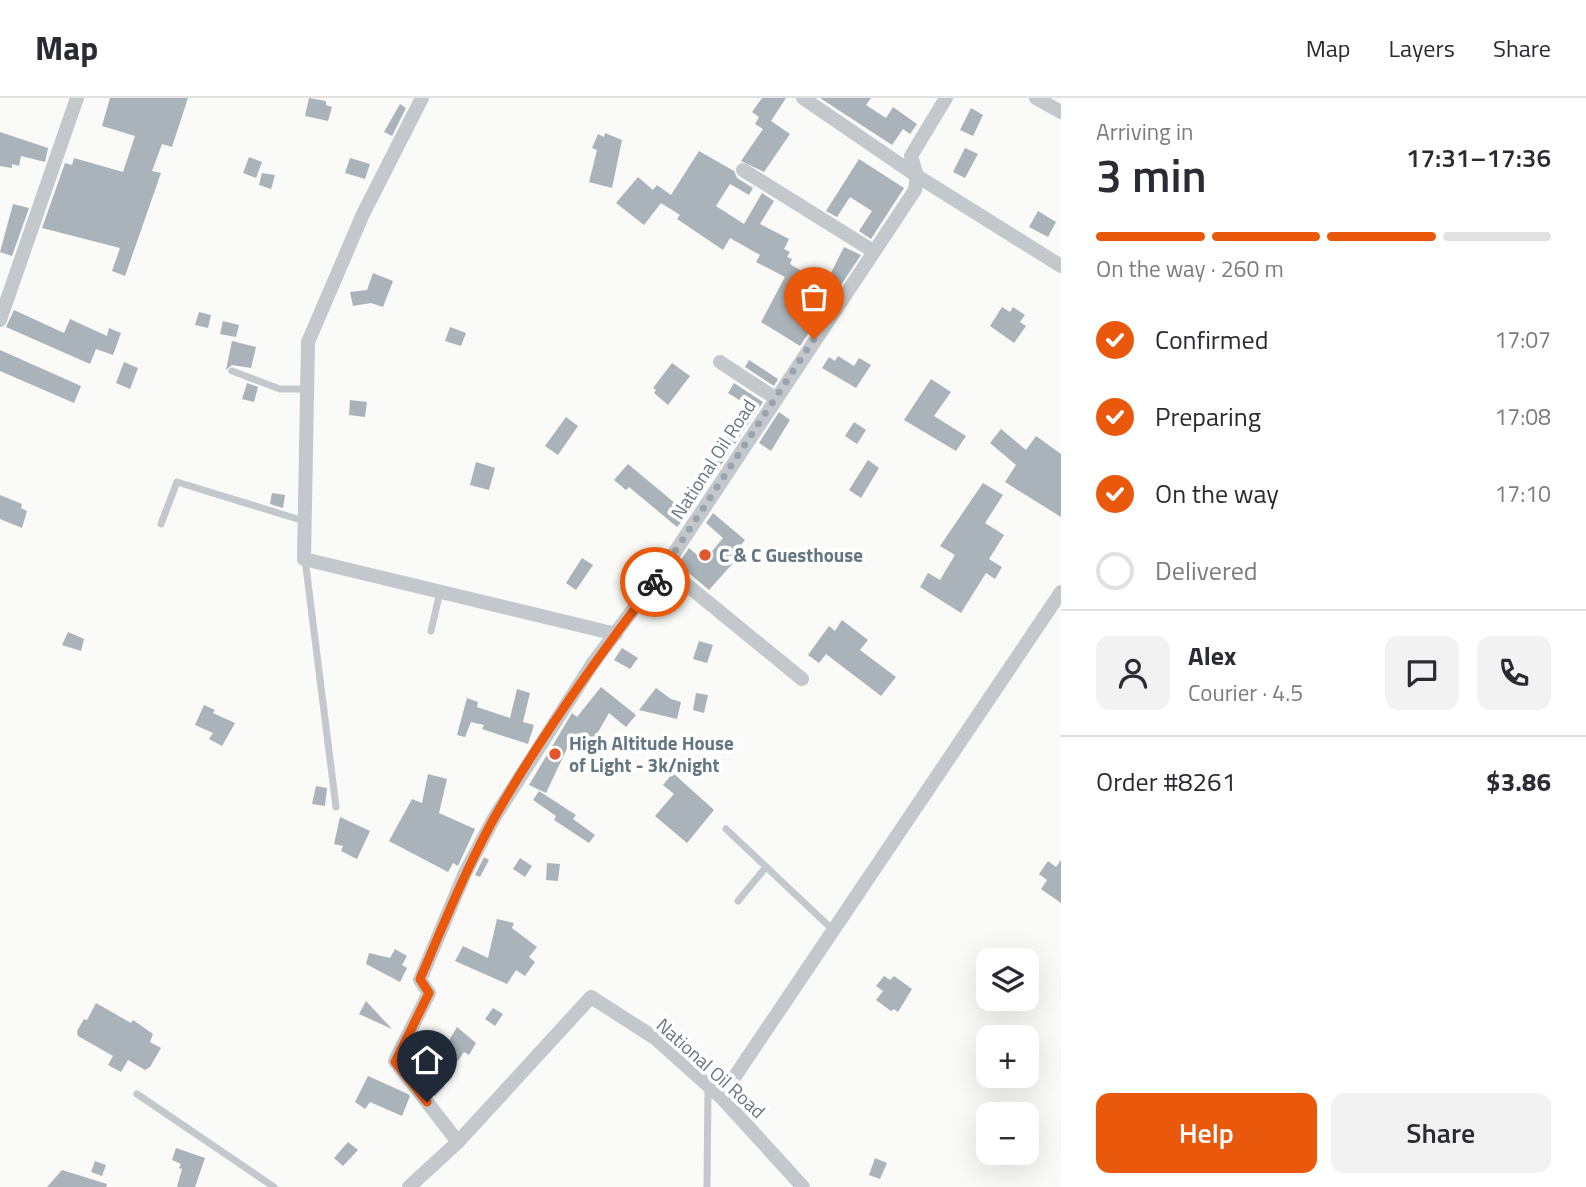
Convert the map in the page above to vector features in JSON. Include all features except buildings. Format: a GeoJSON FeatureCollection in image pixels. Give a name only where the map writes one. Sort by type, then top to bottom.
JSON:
{"type":"FeatureCollection","features":[{"type":"Feature","properties":{"kind":"street"},"geometry":{"type":"LineString","coordinates":[[0,320],[77,98]]}},
{"type":"Feature","properties":{"kind":"street"},"geometry":{"type":"LineString","coordinates":[[422,98],[363,214],[308,342],[304,559],[616,634]]}},
{"type":"Feature","properties":{"kind":"street"},"geometry":{"type":"LineString","coordinates":[[803,98],[917,176],[1061,266]]}},
{"type":"Feature","properties":{"kind":"street","name":"National Oil Road"},"geometry":{"type":"LineString","coordinates":[[458,1142],[395,1062],[429,993],[420,979],[466,873],[494,818],[593,663],[665,567],[915,190],[917,176],[911,156],[946,98]]}},
{"type":"Feature","properties":{"kind":"street"},"geometry":{"type":"LineString","coordinates":[[1036,98],[1061,112]]}},
{"type":"Feature","properties":{"kind":"street"},"geometry":{"type":"LineString","coordinates":[[743,170],[873,251]]}},
{"type":"Feature","properties":{"kind":"street"},"geometry":{"type":"LineString","coordinates":[[720,362],[775,398]]}},
{"type":"Feature","properties":{"kind":"street"},"geometry":{"type":"LineString","coordinates":[[665,567],[802,679]]}},
{"type":"Feature","properties":{"kind":"street"},"geometry":{"type":"LineString","coordinates":[[721,1097],[1061,592]]}},
{"type":"Feature","properties":{"kind":"street","name":"National Oil Road"},"geometry":{"type":"LineString","coordinates":[[409,1187],[458,1142],[535,1062],[591,997],[654,1038],[721,1097],[803,1187]]}},
{"type":"Feature","properties":{"kind":"lane"},"geometry":{"type":"LineString","coordinates":[[232,371],[281,389],[307,389]]}},
{"type":"Feature","properties":{"kind":"lane"},"geometry":{"type":"LineString","coordinates":[[161,524],[177,482],[305,521]]}},
{"type":"Feature","properties":{"kind":"lane"},"geometry":{"type":"LineString","coordinates":[[304,559],[336,807]]}},
{"type":"Feature","properties":{"kind":"lane"},"geometry":{"type":"LineString","coordinates":[[431,631],[440,591]]}},
{"type":"Feature","properties":{"kind":"lane"},"geometry":{"type":"LineString","coordinates":[[726,829],[833,930]]}},
{"type":"Feature","properties":{"kind":"lane"},"geometry":{"type":"LineString","coordinates":[[738,901],[766,867]]}},
{"type":"Feature","properties":{"kind":"lane"},"geometry":{"type":"LineString","coordinates":[[707,1187],[708,1086]]}},
{"type":"Feature","properties":{"kind":"lane"},"geometry":{"type":"LineString","coordinates":[[136,1094],[274,1187]]}},
{"type":"Feature","properties":{"kind":"way so far"},"geometry":{"type":"LineString","coordinates":[[655,582],[814,339]]}},
{"type":"Feature","properties":{"kind":"place","name":"C & C Guesthouse"},"geometry":{"type":"Point","coordinates":[705,555]}},
{"type":"Feature","properties":{"kind":"place","name":"High Altitude House of Light - 3k/night"},"geometry":{"type":"Point","coordinates":[555,754]}},
{"type":"Feature","properties":{"kind":"route"},"geometry":{"type":"LineString","coordinates":[[427,1102],[395,1062],[429,993],[420,979],[456,895],[494,818],[593,663],[655,582]]}}]}
